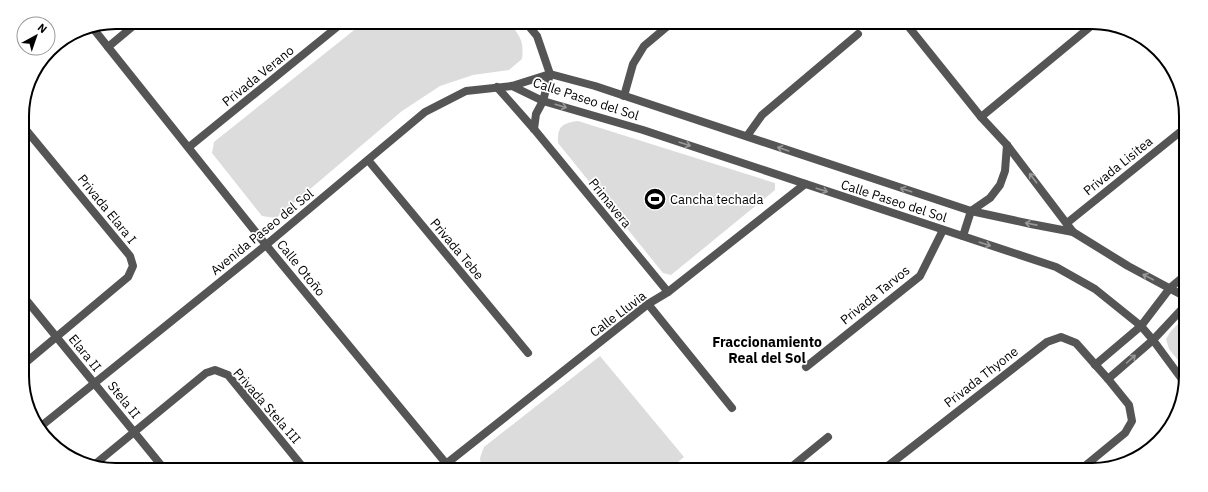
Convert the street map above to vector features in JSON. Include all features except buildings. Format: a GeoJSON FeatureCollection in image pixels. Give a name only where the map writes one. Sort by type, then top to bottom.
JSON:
{"type":"FeatureCollection","features":[{"type":"Feature","properties":{"kind":"street"},"geometry":{"type":"LineString","coordinates":[[108,47],[130,29]]}},
{"type":"Feature","properties":{"kind":"street","name":"Privada Verano"},"geometry":{"type":"LineString","coordinates":[[189,147],[335,29]]}},
{"type":"Feature","properties":{"kind":"street"},"geometry":{"type":"LineString","coordinates":[[531,29],[537,36],[550,74],[543,100],[536,114],[534,129]]}},
{"type":"Feature","properties":{"kind":"street"},"geometry":{"type":"LineString","coordinates":[[624,96],[633,64],[644,46],[664,29]]}},
{"type":"Feature","properties":{"kind":"street"},"geometry":{"type":"LineString","coordinates":[[910,29],[981,116],[1008,145],[1073,232]]}},
{"type":"Feature","properties":{"kind":"street"},"geometry":{"type":"LineString","coordinates":[[981,116],[1088,29]]}},
{"type":"Feature","properties":{"kind":"street","name":"Calle Otoño"},"geometry":{"type":"LineString","coordinates":[[96,32],[266,245],[445,463]]}},
{"type":"Feature","properties":{"kind":"street"},"geometry":{"type":"LineString","coordinates":[[747,136],[762,115],[858,34]]}},
{"type":"Feature","properties":{"kind":"street","name":"Calle Paseo del Sol"},"geometry":{"type":"LineString","coordinates":[[512,86],[550,74],[595,86],[971,211],[1073,232],[1128,266],[1179,293]]}},
{"type":"Feature","properties":{"kind":"street","name":"Calle Paseo del Sol"},"geometry":{"type":"LineString","coordinates":[[512,86],[543,100],[643,130],[1056,267],[1095,289],[1141,326],[1179,375]]}},
{"type":"Feature","properties":{"kind":"street","name":"Avenida Paseo del Sol"},"geometry":{"type":"LineString","coordinates":[[44,424],[266,245],[425,112],[466,91],[512,86]]}},
{"type":"Feature","properties":{"kind":"street","name":"Primavera"},"geometry":{"type":"LineString","coordinates":[[497,87],[534,129],[668,292]]}},
{"type":"Feature","properties":{"kind":"street","name":"Privada Elara I"},"geometry":{"type":"LineString","coordinates":[[29,133],[130,256],[133,266],[128,277],[29,360]]}},
{"type":"Feature","properties":{"kind":"street","name":"Privada Lisitea"},"geometry":{"type":"LineString","coordinates":[[1067,223],[1179,133]]}},
{"type":"Feature","properties":{"kind":"street"},"geometry":{"type":"LineString","coordinates":[[963,236],[971,211],[990,198],[1000,185],[1005,170],[1008,145]]}},
{"type":"Feature","properties":{"kind":"street","name":"Privada Tebe"},"geometry":{"type":"LineString","coordinates":[[368,160],[528,353]]}},
{"type":"Feature","properties":{"kind":"street","name":"Calle Lluvia"},"geometry":{"type":"LineString","coordinates":[[449,463],[648,304],[668,292],[805,184]]}},
{"type":"Feature","properties":{"kind":"street","name":"Privada Tarvos"},"geometry":{"type":"LineString","coordinates":[[806,367],[920,276],[943,230]]}},
{"type":"Feature","properties":{"kind":"street"},"geometry":{"type":"LineString","coordinates":[[1095,365],[1141,326],[1170,288],[1179,280]]}},
{"type":"Feature","properties":{"kind":"street","name":"Elara II"},"geometry":{"type":"LineString","coordinates":[[29,303],[95,384]]}},
{"type":"Feature","properties":{"kind":"street"},"geometry":{"type":"LineString","coordinates":[[648,304],[732,408]]}},
{"type":"Feature","properties":{"kind":"street"},"geometry":{"type":"LineString","coordinates":[[1108,379],[1153,340],[1179,312]]}},
{"type":"Feature","properties":{"kind":"street","name":"Privada Thyone"},"geometry":{"type":"LineString","coordinates":[[892,463],[1047,342],[1061,337],[1076,343],[1129,405],[1132,421],[1125,433],[1089,463]]}},
{"type":"Feature","properties":{"kind":"street","name":"Privada Stela III"},"geometry":{"type":"LineString","coordinates":[[99,461],[206,373],[215,370],[228,375],[300,463]]}},
{"type":"Feature","properties":{"kind":"street","name":"Stela II"},"geometry":{"type":"LineString","coordinates":[[95,384],[159,463]]}},
{"type":"Feature","properties":{"kind":"street"},"geometry":{"type":"LineString","coordinates":[[796,463],[828,438]]}},
{"type":"Feature","properties":{"kind":"shaded area"},"geometry":{"type":"Polygon","coordinates":[[[355,29],[514,29],[521,40],[523,48],[522,59],[509,70],[473,75],[440,86],[402,111],[276,218],[262,216],[212,153],[214,142],[355,29]]]}},
{"type":"Feature","properties":{"kind":"shaded area"},"geometry":{"type":"Polygon","coordinates":[[[578,121],[775,183],[775,190],[671,275],[663,273],[558,143],[558,133],[562,127],[568,123],[578,121]]]}},
{"type":"Feature","properties":{"kind":"shaded area"},"geometry":{"type":"Polygon","coordinates":[[[1179,323],[1179,361],[1169,349],[1166,339],[1179,323]]]}},
{"type":"Feature","properties":{"kind":"shaded area"},"geometry":{"type":"Polygon","coordinates":[[[600,356],[684,457],[677,463],[481,463],[480,458],[484,447],[600,356]]]}},
{"type":"Feature","properties":{"kind":"place","name":"Cancha techada"},"geometry":{"type":"Point","coordinates":[655,199]}},
{"type":"Feature","properties":{"kind":"district","name":"Fraccionamiento Real del Sol"},"geometry":{"type":"Point","coordinates":[767,350]}}]}
